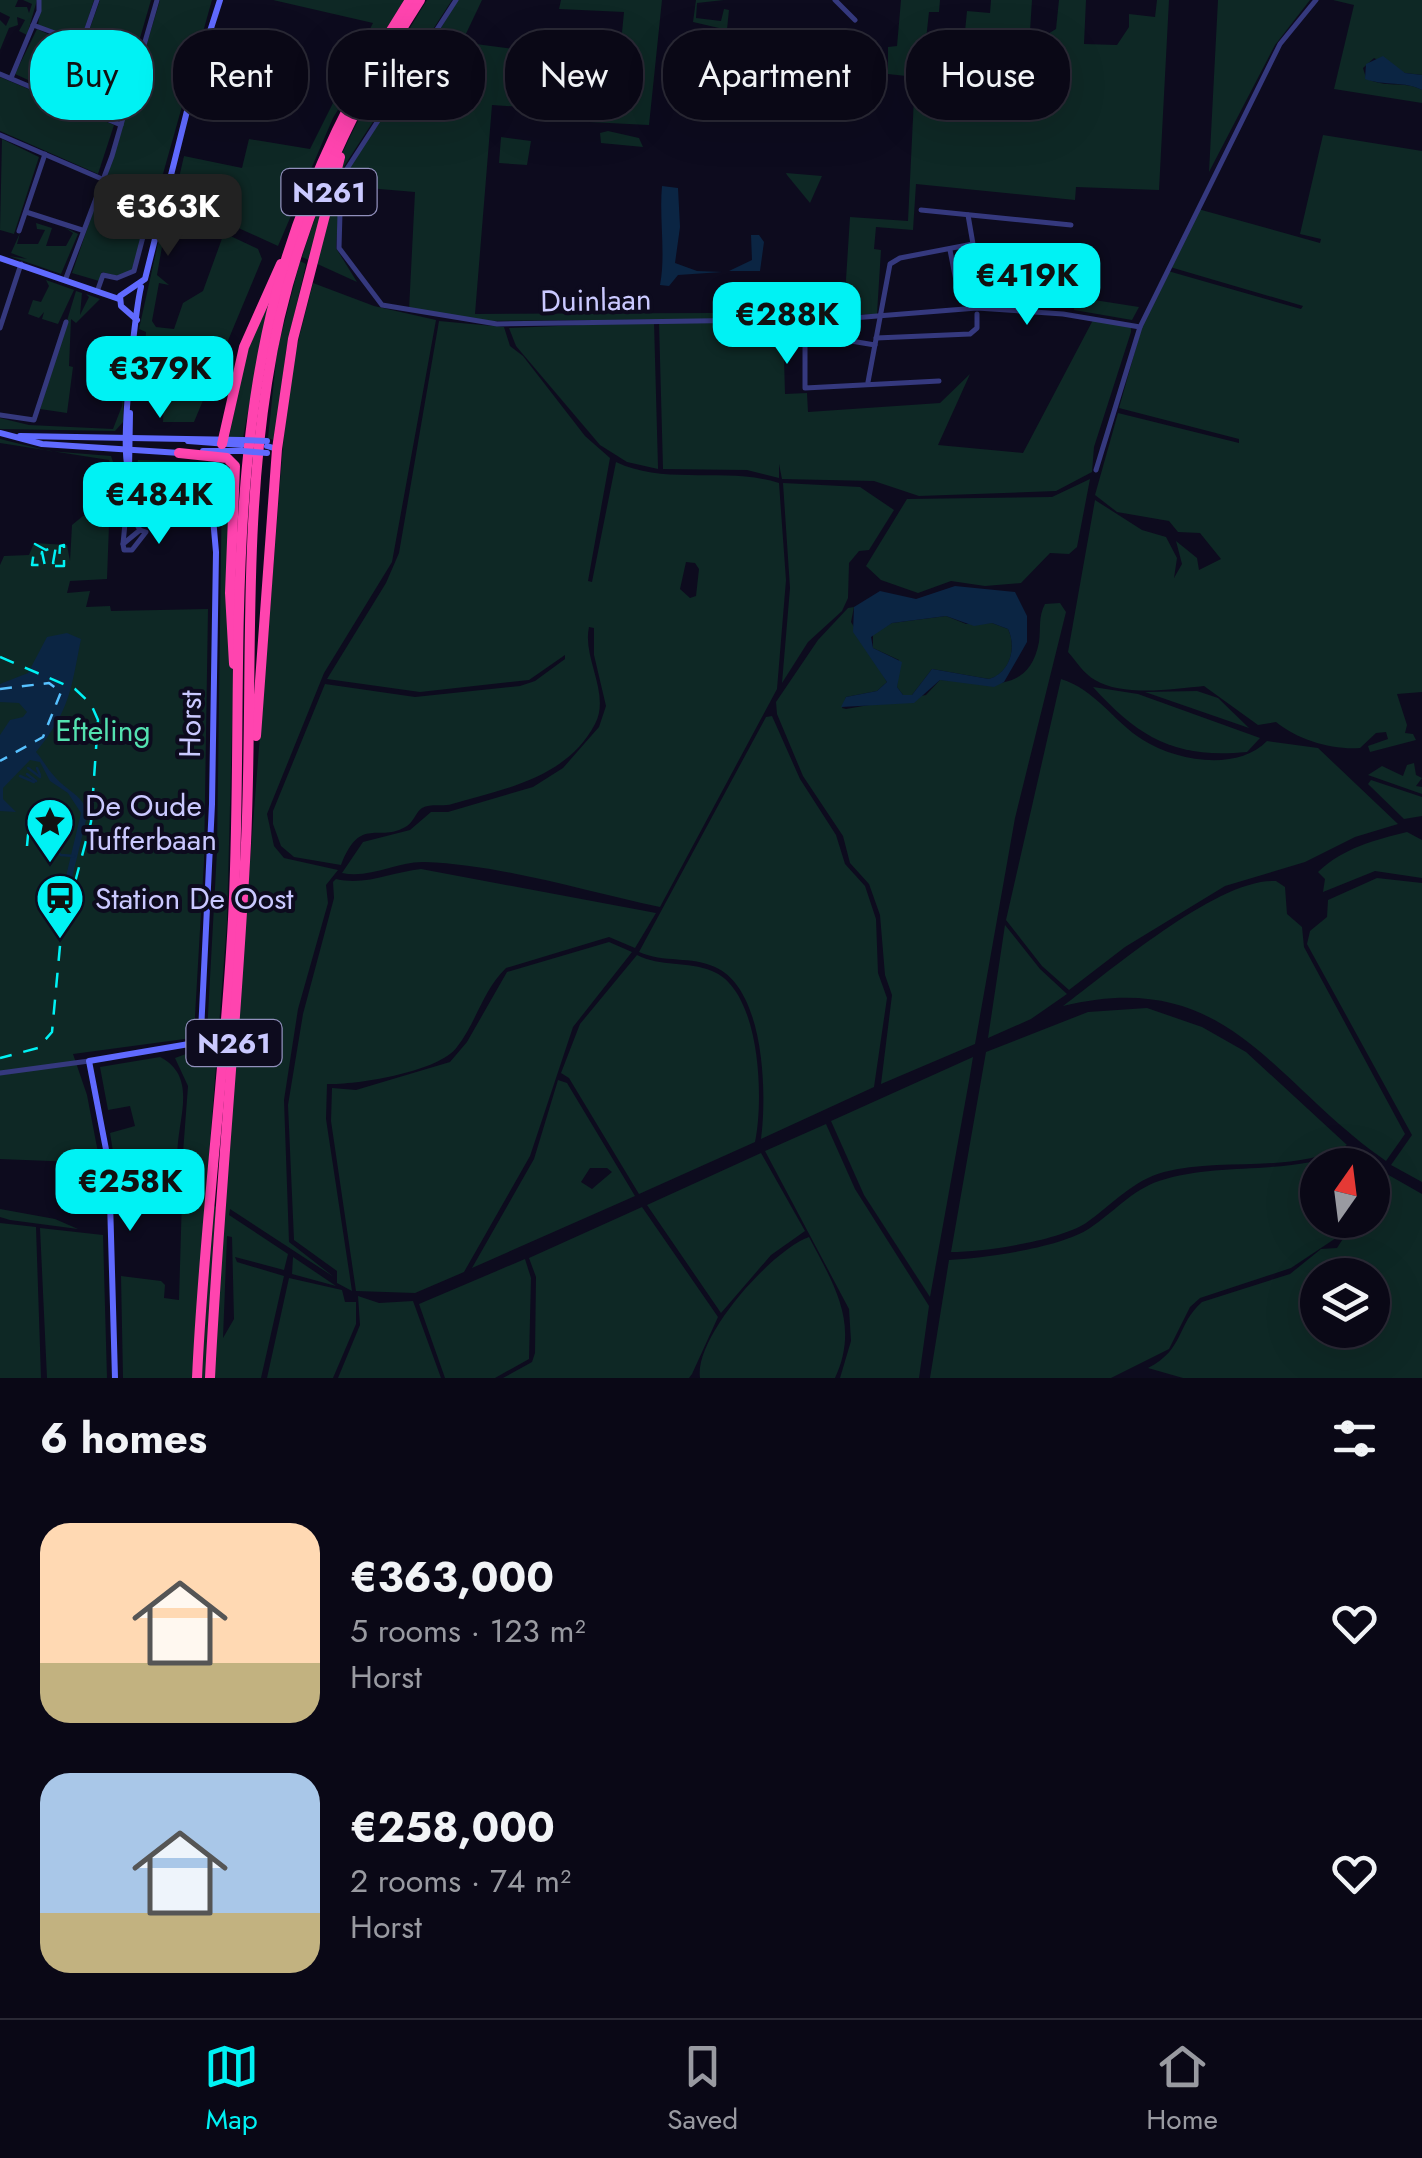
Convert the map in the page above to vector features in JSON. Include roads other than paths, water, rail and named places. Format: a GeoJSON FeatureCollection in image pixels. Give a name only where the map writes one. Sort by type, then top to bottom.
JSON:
{"type":"FeatureCollection","features":[{"type":"Feature","properties":{"kind":"highway","name":"N261"},"geometry":{"type":"LineString","coordinates":[[223,442],[244,348],[346,110],[410,0]]}},
{"type":"Feature","properties":{"kind":"highway","name":"N261"},"geometry":{"type":"LineString","coordinates":[[402,30],[420,0]]}},
{"type":"Feature","properties":{"kind":"highway","name":"N261"},"geometry":{"type":"LineString","coordinates":[[210,1378],[248,797],[257,472],[266,386],[299,246],[327,170],[351,120]]}},
{"type":"Feature","properties":{"kind":"highway","name":"N261"},"geometry":{"type":"LineString","coordinates":[[248,797],[268,625],[269,447],[302,297],[336,167],[353,120]]}},
{"type":"Feature","properties":{"kind":"highway","name":"N261"},"geometry":{"type":"LineString","coordinates":[[197,1378],[203,1261],[233,920],[250,448],[260,371],[287,255]]}},
{"type":"Feature","properties":{"kind":"highway","name":"N261"},"geometry":{"type":"LineString","coordinates":[[180,453],[227,458],[235,466],[230,593],[238,750]]}},
{"type":"Feature","properties":{"kind":"street"},"geometry":{"type":"LineString","coordinates":[[11,78],[39,0]]}},
{"type":"Feature","properties":{"kind":"street"},"geometry":{"type":"LineString","coordinates":[[33,25],[82,43],[97,0]]}},
{"type":"Feature","properties":{"kind":"street"},"geometry":{"type":"LineString","coordinates":[[66,278],[120,125],[157,0]]}},
{"type":"Feature","properties":{"kind":"street"},"geometry":{"type":"LineString","coordinates":[[133,309],[220,0]]}},
{"type":"Feature","properties":{"kind":"street","name":"Duinlaan"},"geometry":{"type":"LineString","coordinates":[[456,0],[343,172],[338,244],[386,307],[487,324],[881,316],[1000,308],[1140,326]]}},
{"type":"Feature","properties":{"kind":"street"},"geometry":{"type":"LineString","coordinates":[[834,0],[856,20]]}},
{"type":"Feature","properties":{"kind":"street"},"geometry":{"type":"LineString","coordinates":[[1096,470],[1140,326],[1280,44],[1316,0]]}},
{"type":"Feature","properties":{"kind":"street"},"geometry":{"type":"LineString","coordinates":[[0,74],[120,125]]}},
{"type":"Feature","properties":{"kind":"street"},"geometry":{"type":"LineString","coordinates":[[0,135],[102,179]]}},
{"type":"Feature","properties":{"kind":"street"},"geometry":{"type":"LineString","coordinates":[[19,231],[45,154]]}},
{"type":"Feature","properties":{"kind":"street"},"geometry":{"type":"LineString","coordinates":[[162,208],[203,226],[221,227]]}},
{"type":"Feature","properties":{"kind":"street"},"geometry":{"type":"LineString","coordinates":[[921,210],[1071,224]]}},
{"type":"Feature","properties":{"kind":"street"},"geometry":{"type":"LineString","coordinates":[[26,212],[82,230]]}},
{"type":"Feature","properties":{"kind":"street"},"geometry":{"type":"LineString","coordinates":[[868,383],[888,269],[894,259],[974,244],[968,215]]}},
{"type":"Feature","properties":{"kind":"street"},"geometry":{"type":"LineString","coordinates":[[98,288],[103,276],[118,278],[134,270],[144,233]]}},
{"type":"Feature","properties":{"kind":"street"},"geometry":{"type":"LineString","coordinates":[[950,250],[958,291]]}},
{"type":"Feature","properties":{"kind":"street"},"geometry":{"type":"LineString","coordinates":[[0,255],[120,296],[133,309],[138,320],[129,409],[127,450],[131,473],[126,552],[146,535],[130,509]]}},
{"type":"Feature","properties":{"kind":"street"},"geometry":{"type":"LineString","coordinates":[[0,328],[21,264]]}},
{"type":"Feature","properties":{"kind":"street"},"geometry":{"type":"LineString","coordinates":[[120,296],[138,289]]}},
{"type":"Feature","properties":{"kind":"street"},"geometry":{"type":"LineString","coordinates":[[939,381],[806,390],[804,344],[970,334],[977,328],[977,314]]}},
{"type":"Feature","properties":{"kind":"street"},"geometry":{"type":"LineString","coordinates":[[0,415],[34,420],[66,322]]}},
{"type":"Feature","properties":{"kind":"street"},"geometry":{"type":"LineString","coordinates":[[0,433],[42,444],[180,453],[242,445]]}},
{"type":"Feature","properties":{"kind":"street"},"geometry":{"type":"LineString","coordinates":[[14,436],[128,437],[269,447]]}},
{"type":"Feature","properties":{"kind":"street","name":"Horst"},"geometry":{"type":"LineString","coordinates":[[89,1061],[189,1044],[201,1032],[212,804],[214,492],[203,480],[131,473]]}},
{"type":"Feature","properties":{"kind":"street"},"geometry":{"type":"LineString","coordinates":[[116,508],[130,509]]}},
{"type":"Feature","properties":{"kind":"street"},"geometry":{"type":"LineString","coordinates":[[0,1074],[89,1061],[112,1194],[115,1378]]}},
{"type":"Feature","properties":{"kind":"water"},"geometry":{"type":"Polygon","coordinates":[[[1383,56],[1405,73],[1422,75],[1422,90],[1365,79],[1366,64],[1383,56]]]}},
{"type":"Feature","properties":{"kind":"water"},"geometry":{"type":"Polygon","coordinates":[[[662,186],[678,188],[680,227],[675,263],[697,271],[722,272],[678,275],[669,286],[660,285],[662,186]]]}},
{"type":"Feature","properties":{"kind":"water"},"geometry":{"type":"Polygon","coordinates":[[[751,235],[759,235],[764,242],[760,271],[729,271],[752,260],[751,235]]]}},
{"type":"Feature","properties":{"kind":"water"},"geometry":{"type":"Polygon","coordinates":[[[955,586],[1015,592],[1027,616],[1027,642],[1004,682],[994,687],[940,680],[914,703],[841,707],[846,697],[877,691],[887,682],[853,632],[854,607],[880,591],[916,599],[955,586]],[[946,616],[892,623],[871,637],[873,648],[902,662],[897,687],[903,695],[912,695],[932,669],[989,679],[1002,671],[1011,651],[1008,629],[992,623],[974,626],[946,616]]]}},
{"type":"Feature","properties":{"kind":"water"},"geometry":{"type":"Polygon","coordinates":[[[67,633],[81,639],[72,685],[63,710],[36,752],[88,812],[64,911],[58,910],[81,813],[68,793],[50,781],[40,762],[30,760],[3,788],[3,799],[16,812],[0,811],[0,735],[10,720],[27,712],[19,703],[0,702],[0,684],[28,673],[47,637],[67,633]]]}},
{"type":"Feature","properties":{"kind":"waterway"},"geometry":{"type":"LineString","coordinates":[[28,768],[40,777]]}},
{"type":"Feature","properties":{"kind":"waterway"},"geometry":{"type":"LineString","coordinates":[[37,768],[40,775]]}},
{"type":"Feature","properties":{"kind":"waterway"},"geometry":{"type":"LineString","coordinates":[[27,774],[36,781]]}},
{"type":"Feature","properties":{"kind":"waterway"},"geometry":{"type":"LineString","coordinates":[[20,776],[34,782]]}},
{"type":"Feature","properties":{"kind":"waterway"},"geometry":{"type":"LineString","coordinates":[[43,843],[61,855],[74,856]]}},
{"type":"Feature","properties":{"kind":"railway"},"geometry":{"type":"LineString","coordinates":[[35,544],[46,550],[56,546],[53,563],[59,561],[60,546],[64,545],[64,566],[45,566],[42,552],[40,565],[32,565],[35,544]]}},
{"type":"Feature","properties":{"kind":"railway"},"geometry":{"type":"LineString","coordinates":[[0,657],[75,689],[91,704],[98,720],[91,822],[61,935],[52,1032],[38,1048],[0,1058]]}},
{"type":"Feature","properties":{"kind":"railway"},"geometry":{"type":"LineString","coordinates":[[27,846],[28,835],[49,818],[55,819]]}},
{"type":"Feature","properties":{"kind":"place","name":"De Oude Tufferbaan"},"geometry":{"type":"Point","coordinates":[50,864]}},
{"type":"Feature","properties":{"kind":"place","name":"Station De Oost"},"geometry":{"type":"Point","coordinates":[60,940]}},
{"type":"Feature","properties":{"kind":"park label","name":"Efteling"},"geometry":{"type":"Point","coordinates":[103,730]}}]}
